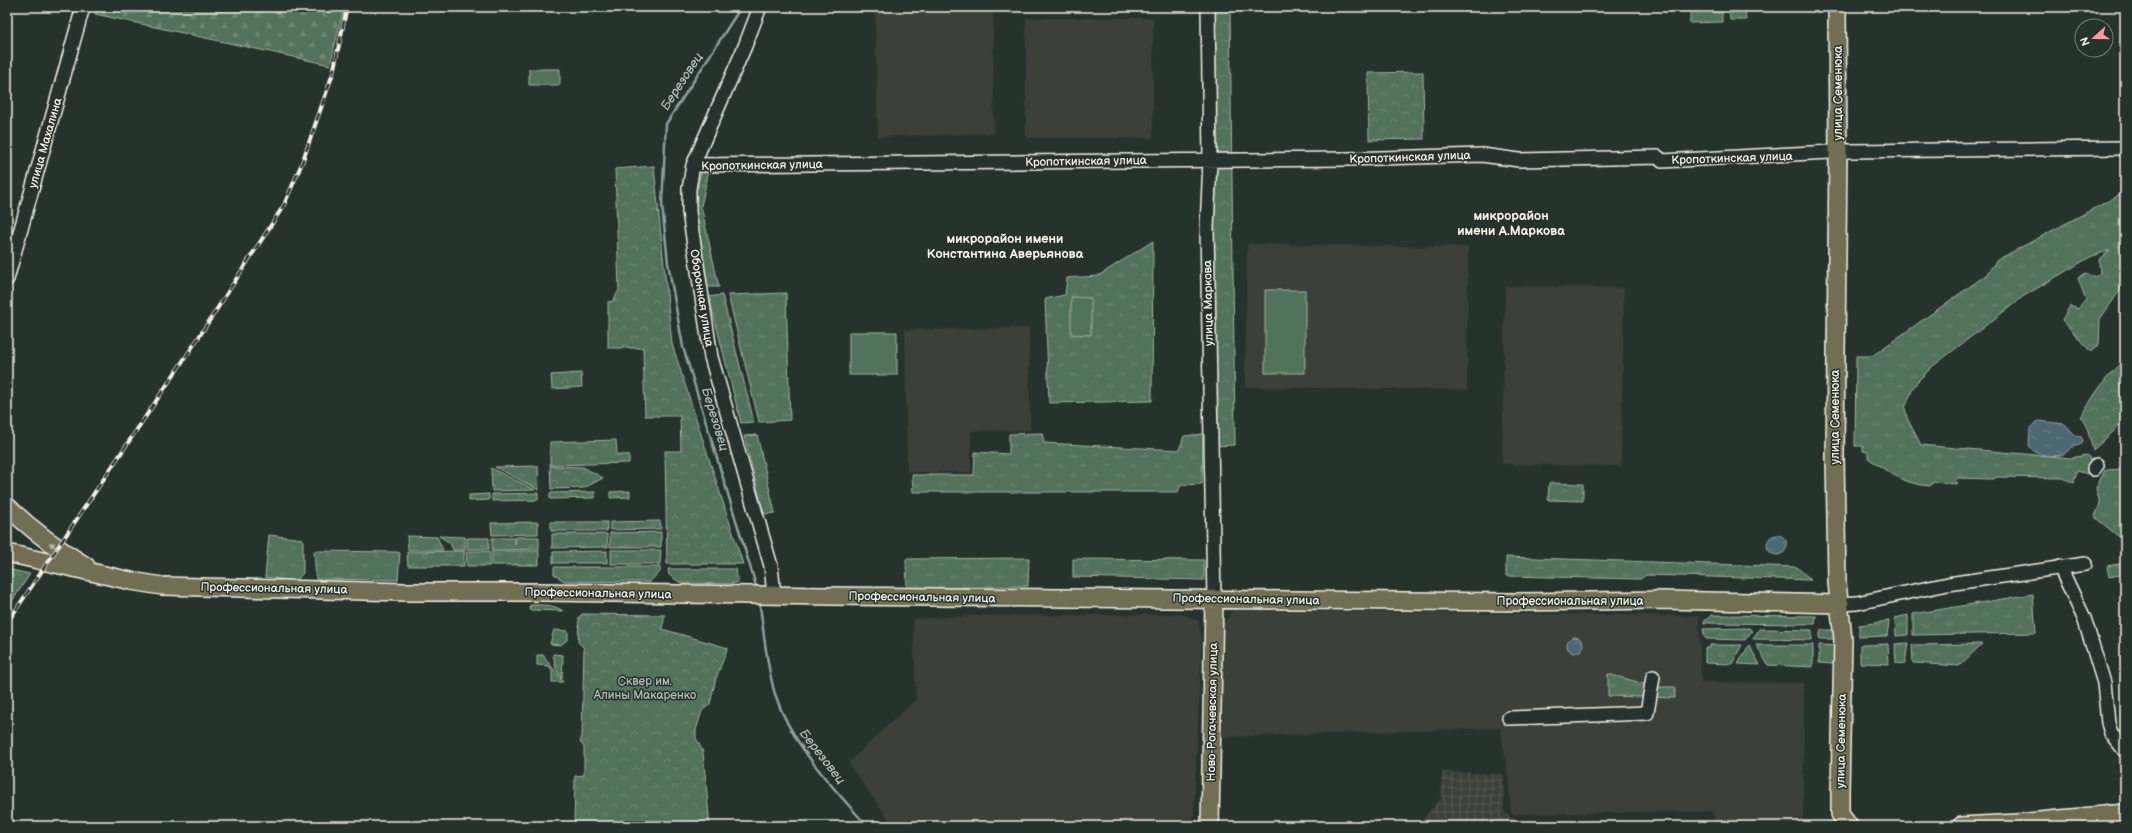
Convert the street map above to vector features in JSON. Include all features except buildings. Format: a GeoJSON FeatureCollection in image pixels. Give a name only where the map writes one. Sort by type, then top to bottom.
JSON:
{"type":"FeatureCollection","features":[{"type":"Feature","properties":{"kind":"main road","name":"улица Семенюка"},"geometry":{"type":"LineString","coordinates":[[1837,7],[1838,152],[1835,457],[1837,582],[1843,639],[1840,814],[1848,826]]}},
{"type":"Feature","properties":{"kind":"main road"},"geometry":{"type":"LineString","coordinates":[[7,506],[25,524],[56,548],[100,574]]}},
{"type":"Feature","properties":{"kind":"main road","name":"Профессиональная улица"},"geometry":{"type":"LineString","coordinates":[[7,553],[162,586],[406,592],[1513,602],[1663,600],[1840,604]]}},
{"type":"Feature","properties":{"kind":"main road","name":"Ново-Рогачевская улица"},"geometry":{"type":"LineString","coordinates":[[1210,826],[1214,599]]}},
{"type":"Feature","properties":{"kind":"main road"},"geometry":{"type":"LineString","coordinates":[[1961,826],[2046,823],[2125,812]]}},
{"type":"Feature","properties":{"kind":"street","name":"улица Махалина"},"geometry":{"type":"LineString","coordinates":[[7,279],[82,7]]}},
{"type":"Feature","properties":{"kind":"street","name":"Оборонная улица"},"geometry":{"type":"LineString","coordinates":[[760,7],[745,46],[693,165],[689,189],[689,212],[711,357],[770,566],[763,595]]}},
{"type":"Feature","properties":{"kind":"street","name":"улица Маркова"},"geometry":{"type":"LineString","coordinates":[[1208,7],[1210,160],[1207,228],[1214,599]]}},
{"type":"Feature","properties":{"kind":"street","name":"Кропоткинская улица"},"geometry":{"type":"LineString","coordinates":[[693,165],[1354,159],[1482,155],[1520,160],[1658,157],[1662,160],[1838,152],[2125,148]]}},
{"type":"Feature","properties":{"kind":"street"},"geometry":{"type":"LineString","coordinates":[[1840,604],[1857,603],[1948,584],[2085,564]]}},
{"type":"Feature","properties":{"kind":"street"},"geometry":{"type":"LineString","coordinates":[[2060,567],[2084,618],[2104,683],[2108,723],[2111,733],[2125,751]]}},
{"type":"Feature","properties":{"kind":"street"},"geometry":{"type":"LineString","coordinates":[[1508,718],[1647,713],[1653,677]]}},
{"type":"Feature","properties":{"kind":"shaded area"},"geometry":{"type":"Polygon","coordinates":[[[875,7],[993,7],[994,133],[878,137],[875,7]]]}},
{"type":"Feature","properties":{"kind":"shaded area"},"geometry":{"type":"Polygon","coordinates":[[[1026,18],[1153,18],[1153,138],[1026,138],[1026,18]]]}},
{"type":"Feature","properties":{"kind":"shaded area"},"geometry":{"type":"Polygon","coordinates":[[[1247,244],[1468,247],[1467,390],[1245,387],[1247,244]]]}},
{"type":"Feature","properties":{"kind":"shaded area"},"geometry":{"type":"Polygon","coordinates":[[[1505,286],[1624,288],[1621,466],[1502,464],[1505,286]]]}},
{"type":"Feature","properties":{"kind":"shaded area"},"geometry":{"type":"Polygon","coordinates":[[[1029,328],[1030,430],[971,431],[971,472],[907,472],[905,330],[1029,328]]]}},
{"type":"Feature","properties":{"kind":"shaded area"},"geometry":{"type":"Polygon","coordinates":[[[1233,610],[1699,616],[1701,682],[1804,683],[1803,826],[1717,826],[1712,811],[1511,814],[1508,774],[1500,728],[1222,737],[1224,623],[1233,610]]]}},
{"type":"Feature","properties":{"kind":"shaded area"},"geometry":{"type":"Polygon","coordinates":[[[1182,614],[1198,621],[1202,639],[1193,826],[894,826],[848,763],[916,699],[913,619],[971,616],[1182,614]]]}},
{"type":"Feature","properties":{"kind":"shaded area"},"geometry":{"type":"Polygon","coordinates":[[[1442,772],[1504,774],[1504,812],[1517,822],[1579,820],[1580,826],[1421,826],[1420,823],[1441,798],[1442,772]]]}},
{"type":"Feature","properties":{"kind":"green space"},"geometry":{"type":"Polygon","coordinates":[[[97,7],[344,7],[330,65],[95,14],[97,7]]]}},
{"type":"Feature","properties":{"kind":"green space"},"geometry":{"type":"Polygon","coordinates":[[[1212,7],[1230,7],[1235,445],[1214,446],[1212,7]]]}},
{"type":"Feature","properties":{"kind":"green space"},"geometry":{"type":"Polygon","coordinates":[[[1722,7],[1722,22],[1690,23],[1690,8],[1722,7]]]}},
{"type":"Feature","properties":{"kind":"green space"},"geometry":{"type":"Polygon","coordinates":[[[1729,7],[1745,7],[1746,20],[1730,20],[1729,7]]]}},
{"type":"Feature","properties":{"kind":"green space"},"geometry":{"type":"Polygon","coordinates":[[[529,69],[560,69],[560,85],[529,85],[529,69]]]}},
{"type":"Feature","properties":{"kind":"green space"},"geometry":{"type":"Polygon","coordinates":[[[1423,72],[1424,139],[1369,140],[1368,73],[1423,72]]]}},
{"type":"Feature","properties":{"kind":"green space"},"geometry":{"type":"Polygon","coordinates":[[[654,166],[672,344],[743,564],[667,564],[665,451],[681,451],[680,416],[645,416],[643,348],[608,348],[608,302],[613,301],[619,290],[615,169],[654,166]]]}},
{"type":"Feature","properties":{"kind":"green space"},"geometry":{"type":"Polygon","coordinates":[[[702,168],[709,170],[701,206],[719,287],[707,287],[692,208],[702,168]]]}},
{"type":"Feature","properties":{"kind":"green space"},"geometry":{"type":"Polygon","coordinates":[[[2125,192],[2125,283],[2100,319],[2099,344],[2091,352],[2062,320],[2070,306],[2078,309],[2086,300],[2078,278],[2086,273],[2095,277],[2100,273],[2099,260],[2110,250],[2090,257],[2024,296],[1933,366],[1913,388],[1905,408],[1907,418],[1921,445],[2071,458],[2086,455],[2090,458],[2088,474],[2077,471],[2074,483],[2063,478],[1997,477],[1993,479],[1957,478],[1956,484],[1933,482],[1930,486],[1920,485],[1897,477],[1868,458],[1868,452],[1863,451],[1863,446],[1855,446],[1856,356],[1872,356],[1986,275],[1997,260],[2125,192]]]}},
{"type":"Feature","properties":{"kind":"green space"},"geometry":{"type":"Polygon","coordinates":[[[1153,241],[1152,401],[1049,403],[1045,299],[1065,295],[1067,278],[1098,276],[1153,241]]]}},
{"type":"Feature","properties":{"kind":"green space"},"geometry":{"type":"Polygon","coordinates":[[[1265,290],[1305,290],[1305,373],[1265,373],[1265,290]]]}},
{"type":"Feature","properties":{"kind":"green space"},"geometry":{"type":"Polygon","coordinates":[[[786,293],[790,420],[759,422],[728,295],[786,293]]]}},
{"type":"Feature","properties":{"kind":"green space"},"geometry":{"type":"Polygon","coordinates":[[[722,295],[754,422],[741,423],[709,297],[722,295]]]}},
{"type":"Feature","properties":{"kind":"green space"},"geometry":{"type":"Polygon","coordinates":[[[1071,297],[1091,298],[1091,335],[1071,334],[1071,297]]]}},
{"type":"Feature","properties":{"kind":"green space"},"geometry":{"type":"Polygon","coordinates":[[[849,332],[897,332],[897,375],[849,375],[849,332]]]}},
{"type":"Feature","properties":{"kind":"green space"},"geometry":{"type":"Polygon","coordinates":[[[2125,359],[2125,421],[2093,450],[2087,428],[2081,417],[2100,386],[2125,359]]]}},
{"type":"Feature","properties":{"kind":"green space"},"geometry":{"type":"Polygon","coordinates":[[[581,373],[582,387],[552,389],[551,375],[581,373]]]}},
{"type":"Feature","properties":{"kind":"green space"},"geometry":{"type":"Polygon","coordinates":[[[1042,433],[1044,443],[1179,450],[1184,436],[1203,434],[1202,484],[1181,485],[1178,492],[913,492],[912,475],[974,475],[975,452],[1009,454],[1009,434],[1042,433]]]}},
{"type":"Feature","properties":{"kind":"green space"},"geometry":{"type":"Polygon","coordinates":[[[757,435],[775,513],[764,514],[744,436],[757,435]]]}},
{"type":"Feature","properties":{"kind":"green space"},"geometry":{"type":"Polygon","coordinates":[[[616,440],[617,455],[629,455],[629,463],[550,465],[550,442],[616,440]]]}},
{"type":"Feature","properties":{"kind":"green space"},"geometry":{"type":"Polygon","coordinates":[[[538,466],[539,490],[495,467],[538,466]]]}},
{"type":"Feature","properties":{"kind":"green space"},"geometry":{"type":"Polygon","coordinates":[[[550,466],[583,467],[603,478],[584,488],[551,489],[550,466]]]}},
{"type":"Feature","properties":{"kind":"green space"},"geometry":{"type":"Polygon","coordinates":[[[491,468],[535,490],[492,491],[491,468]]]}},
{"type":"Feature","properties":{"kind":"green space"},"geometry":{"type":"Polygon","coordinates":[[[2125,469],[2125,540],[2123,540],[2095,516],[2100,504],[2096,488],[2105,470],[2125,469]]]}},
{"type":"Feature","properties":{"kind":"green space"},"geometry":{"type":"Polygon","coordinates":[[[1549,483],[1583,484],[1583,501],[1548,500],[1549,483]]]}},
{"type":"Feature","properties":{"kind":"green space"},"geometry":{"type":"Polygon","coordinates":[[[630,491],[630,497],[610,498],[610,492],[630,491]]]}},
{"type":"Feature","properties":{"kind":"green space"},"geometry":{"type":"Polygon","coordinates":[[[595,492],[595,498],[550,499],[550,493],[595,492]]]}},
{"type":"Feature","properties":{"kind":"green space"},"geometry":{"type":"Polygon","coordinates":[[[538,493],[538,500],[492,501],[492,494],[538,493]]]}},
{"type":"Feature","properties":{"kind":"green space"},"geometry":{"type":"Polygon","coordinates":[[[489,494],[489,500],[469,501],[469,495],[489,494]]]}},
{"type":"Feature","properties":{"kind":"green space"},"geometry":{"type":"Polygon","coordinates":[[[660,521],[661,529],[610,530],[610,522],[660,521]]]}},
{"type":"Feature","properties":{"kind":"green space"},"geometry":{"type":"Polygon","coordinates":[[[538,522],[538,534],[492,535],[491,523],[538,522]]]}},
{"type":"Feature","properties":{"kind":"green space"},"geometry":{"type":"Polygon","coordinates":[[[551,522],[607,522],[607,531],[551,531],[551,522]]]}},
{"type":"Feature","properties":{"kind":"green space"},"geometry":{"type":"Polygon","coordinates":[[[661,532],[661,547],[610,547],[610,533],[661,532]]]}},
{"type":"Feature","properties":{"kind":"green space"},"geometry":{"type":"Polygon","coordinates":[[[552,534],[607,534],[608,547],[552,548],[552,534]]]}},
{"type":"Feature","properties":{"kind":"green space"},"geometry":{"type":"Polygon","coordinates":[[[269,535],[303,539],[303,573],[296,581],[265,577],[269,535]]]}},
{"type":"Feature","properties":{"kind":"green space"},"geometry":{"type":"Polygon","coordinates":[[[407,536],[437,537],[443,550],[408,550],[407,536]]]}},
{"type":"Feature","properties":{"kind":"green space"},"geometry":{"type":"Polygon","coordinates":[[[439,536],[465,537],[465,550],[453,550],[450,543],[439,536]]]}},
{"type":"Feature","properties":{"kind":"green space"},"geometry":{"type":"Polygon","coordinates":[[[516,537],[539,537],[539,549],[492,550],[492,538],[515,538],[515,545],[516,537]]]}},
{"type":"Feature","properties":{"kind":"green space"},"geometry":{"type":"Polygon","coordinates":[[[467,538],[489,538],[489,549],[467,549],[467,538]]]}},
{"type":"Feature","properties":{"kind":"green space"},"geometry":{"type":"Polygon","coordinates":[[[611,550],[661,550],[660,564],[611,564],[611,550]]]}},
{"type":"Feature","properties":{"kind":"green space"},"geometry":{"type":"Polygon","coordinates":[[[314,551],[400,553],[398,580],[316,579],[314,551]]]}},
{"type":"Feature","properties":{"kind":"green space"},"geometry":{"type":"Polygon","coordinates":[[[464,551],[464,566],[408,566],[407,552],[464,551]]]}},
{"type":"Feature","properties":{"kind":"green space"},"geometry":{"type":"Polygon","coordinates":[[[466,551],[490,551],[490,566],[467,566],[466,551]]]}},
{"type":"Feature","properties":{"kind":"green space"},"geometry":{"type":"Polygon","coordinates":[[[492,551],[539,551],[539,565],[516,565],[516,563],[515,565],[492,565],[492,551]]]}},
{"type":"Feature","properties":{"kind":"green space"},"geometry":{"type":"Polygon","coordinates":[[[607,551],[607,563],[553,563],[553,552],[607,551]]]}},
{"type":"Feature","properties":{"kind":"green space"},"geometry":{"type":"Polygon","coordinates":[[[1506,557],[1797,567],[1811,580],[1646,575],[1640,579],[1506,576],[1506,557]]]}},
{"type":"Feature","properties":{"kind":"green space"},"geometry":{"type":"Polygon","coordinates":[[[1029,558],[1028,586],[907,589],[906,559],[1029,558]]]}},
{"type":"Feature","properties":{"kind":"green space"},"geometry":{"type":"Polygon","coordinates":[[[1073,559],[1204,560],[1204,580],[1073,577],[1073,559]]]}},
{"type":"Feature","properties":{"kind":"green space"},"geometry":{"type":"Polygon","coordinates":[[[2125,563],[2125,574],[2109,577],[2107,566],[2125,563]]]}},
{"type":"Feature","properties":{"kind":"green space"},"geometry":{"type":"Polygon","coordinates":[[[554,567],[660,567],[660,572],[649,582],[564,581],[554,574],[554,567]]]}},
{"type":"Feature","properties":{"kind":"green space"},"geometry":{"type":"Polygon","coordinates":[[[7,569],[30,574],[7,609],[7,569]]]}},
{"type":"Feature","properties":{"kind":"green space"},"geometry":{"type":"Polygon","coordinates":[[[668,569],[736,569],[738,582],[731,584],[681,583],[669,575],[668,569]]]}},
{"type":"Feature","properties":{"kind":"green space"},"geometry":{"type":"Polygon","coordinates":[[[2033,594],[2036,633],[1913,635],[1913,614],[2033,594]]]}},
{"type":"Feature","properties":{"kind":"green space"},"geometry":{"type":"Polygon","coordinates":[[[530,605],[551,606],[563,611],[529,610],[530,605]]]}},
{"type":"Feature","properties":{"kind":"green space","name":"Сквер им. Алины Макаренко"},"geometry":{"type":"Polygon","coordinates":[[[582,614],[665,615],[662,629],[728,648],[716,678],[710,704],[702,711],[696,730],[696,738],[703,752],[710,826],[574,826],[575,776],[584,775],[584,747],[580,742],[582,737],[584,648],[578,642],[579,617],[582,614]]]}},
{"type":"Feature","properties":{"kind":"green space"},"geometry":{"type":"Polygon","coordinates":[[[1712,615],[1816,616],[1815,624],[1704,623],[1704,621],[1712,615]]]}},
{"type":"Feature","properties":{"kind":"green space"},"geometry":{"type":"Polygon","coordinates":[[[1908,615],[1908,635],[1896,636],[1895,618],[1908,615]]]}},
{"type":"Feature","properties":{"kind":"green space"},"geometry":{"type":"Polygon","coordinates":[[[1889,621],[1887,636],[1859,637],[1859,625],[1889,621]]]}},
{"type":"Feature","properties":{"kind":"green space"},"geometry":{"type":"Polygon","coordinates":[[[1749,628],[1752,631],[1745,640],[1707,639],[1705,638],[1703,629],[1749,628]]]}},
{"type":"Feature","properties":{"kind":"green space"},"geometry":{"type":"Polygon","coordinates":[[[1759,629],[1812,630],[1812,640],[1753,639],[1759,629]]]}},
{"type":"Feature","properties":{"kind":"green space"},"geometry":{"type":"Polygon","coordinates":[[[554,630],[568,631],[568,639],[561,645],[550,644],[554,630]]]}},
{"type":"Feature","properties":{"kind":"green space"},"geometry":{"type":"Polygon","coordinates":[[[1821,630],[1837,630],[1836,639],[1819,639],[1821,630]]]}},
{"type":"Feature","properties":{"kind":"green space"},"geometry":{"type":"Polygon","coordinates":[[[1908,643],[1905,664],[1896,663],[1895,644],[1908,643]]]}},
{"type":"Feature","properties":{"kind":"green space"},"geometry":{"type":"Polygon","coordinates":[[[1888,644],[1889,664],[1860,663],[1860,645],[1888,644]]]}},
{"type":"Feature","properties":{"kind":"green space"},"geometry":{"type":"Polygon","coordinates":[[[1982,644],[1959,666],[1913,663],[1912,645],[1982,644]]]}},
{"type":"Feature","properties":{"kind":"green space"},"geometry":{"type":"Polygon","coordinates":[[[1710,645],[1742,645],[1732,664],[1705,663],[1705,648],[1710,648],[1710,645]]]}},
{"type":"Feature","properties":{"kind":"green space"},"geometry":{"type":"Polygon","coordinates":[[[1749,645],[1760,665],[1738,664],[1749,645]]]}},
{"type":"Feature","properties":{"kind":"green space"},"geometry":{"type":"Polygon","coordinates":[[[1756,645],[1813,645],[1813,667],[1768,665],[1756,645]]]}},
{"type":"Feature","properties":{"kind":"green space"},"geometry":{"type":"Polygon","coordinates":[[[1819,645],[1839,646],[1839,657],[1833,664],[1819,663],[1819,645]]]}},
{"type":"Feature","properties":{"kind":"green space"},"geometry":{"type":"Polygon","coordinates":[[[553,654],[563,655],[562,679],[556,669],[553,654]]]}},
{"type":"Feature","properties":{"kind":"green space"},"geometry":{"type":"Polygon","coordinates":[[[537,655],[543,655],[563,682],[552,682],[552,670],[549,666],[537,665],[537,655]]]}},
{"type":"Feature","properties":{"kind":"green space"},"geometry":{"type":"Polygon","coordinates":[[[1608,674],[1656,687],[1675,687],[1675,698],[1608,696],[1608,674]]]}},
{"type":"Feature","properties":{"kind":"water"},"geometry":{"type":"Polygon","coordinates":[[[2040,421],[2065,424],[2075,435],[2080,436],[2083,440],[2082,444],[2071,448],[2063,455],[2044,455],[2035,452],[2029,445],[2030,428],[2036,422],[2040,421]]]}},
{"type":"Feature","properties":{"kind":"water"},"geometry":{"type":"Polygon","coordinates":[[[1773,535],[1781,535],[1787,541],[1787,549],[1781,555],[1773,555],[1767,549],[1767,541],[1773,535]]]}},
{"type":"Feature","properties":{"kind":"water"},"geometry":{"type":"Polygon","coordinates":[[[1575,637],[1582,642],[1583,645],[1578,652],[1575,653],[1568,648],[1567,645],[1572,638],[1575,637]]]}},
{"type":"Feature","properties":{"kind":"waterway","name":"Березовец"},"geometry":{"type":"LineString","coordinates":[[741,7],[666,124],[662,205],[668,263],[683,347],[757,589]]}},
{"type":"Feature","properties":{"kind":"waterway","name":"Березовец"},"geometry":{"type":"LineString","coordinates":[[759,600],[769,671],[782,713],[802,748],[814,764],[867,826]]}},
{"type":"Feature","properties":{"kind":"railway"},"geometry":{"type":"LineString","coordinates":[[7,623],[195,343],[284,205],[302,163],[333,73],[347,7]]}},
{"type":"Feature","properties":{"kind":"district","name":"микрорайон имени А.Маркова"},"geometry":{"type":"Point","coordinates":[1511,222]}},
{"type":"Feature","properties":{"kind":"district","name":"микрорайон имени Константина Аверьянова"},"geometry":{"type":"Point","coordinates":[1005,246]}}]}
